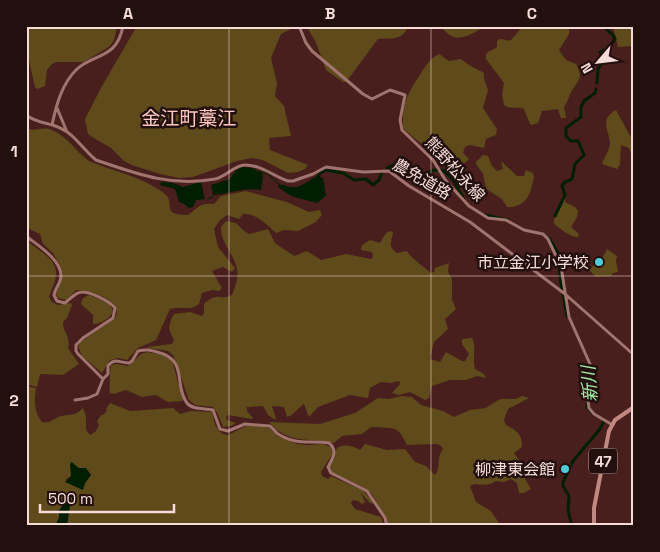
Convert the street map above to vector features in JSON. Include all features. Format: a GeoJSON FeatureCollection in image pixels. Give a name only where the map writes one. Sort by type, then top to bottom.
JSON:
{"type":"FeatureCollection","features":[{"type":"Feature","properties":{"kind":"main road","name":"47"},"geometry":{"type":"LineString","coordinates":[[594,526],[595,500],[611,424],[634,407]]}},
{"type":"Feature","properties":{"kind":"street"},"geometry":{"type":"LineString","coordinates":[[52,125],[57,107],[71,76],[80,67],[110,51],[121,35],[123,26]]}},
{"type":"Feature","properties":{"kind":"street","name":"熊野松永線"},"geometry":{"type":"LineString","coordinates":[[299,26],[306,43],[312,51],[363,94],[372,99],[390,90],[405,95],[400,120],[402,130],[433,160],[438,169],[473,210],[488,218],[506,220],[524,230],[543,234],[553,247],[558,259],[569,317],[594,373],[588,401],[589,408],[594,414],[611,424]]}},
{"type":"Feature","properties":{"kind":"street"},"geometry":{"type":"LineString","coordinates":[[57,107],[67,132]]}},
{"type":"Feature","properties":{"kind":"street","name":"農免道路"},"geometry":{"type":"LineString","coordinates":[[26,115],[34,121],[60,127],[96,160],[167,181],[193,182],[216,179],[244,165],[261,168],[283,179],[293,181],[326,168],[363,172],[389,171],[404,183],[470,222],[563,293],[634,355]]}},
{"type":"Feature","properties":{"kind":"street"},"geometry":{"type":"LineString","coordinates":[[26,236],[49,254],[60,269],[61,276],[54,295],[57,301],[65,303],[76,294],[82,292],[109,301],[113,305],[115,312],[113,318],[83,338],[75,348],[78,354],[104,379]]}},
{"type":"Feature","properties":{"kind":"street"},"geometry":{"type":"LineString","coordinates":[[74,400],[88,398],[97,394],[108,374],[108,366],[112,362],[118,360],[129,363],[138,351],[146,349],[169,355],[177,369],[187,402],[192,407],[213,410],[220,429],[228,431],[245,424],[270,426],[277,434],[296,442],[329,442],[334,446],[335,450],[328,467],[331,473],[366,491],[373,498],[385,518],[387,526]]}},
{"type":"Feature","properties":{"kind":"shaded area"},"geometry":{"type":"Polygon","coordinates":[[[26,26],[117,26],[114,40],[110,46],[84,62],[56,62],[52,64],[47,70],[45,86],[37,89],[26,47],[26,26]]]}},
{"type":"Feature","properties":{"kind":"shaded area"},"geometry":{"type":"Polygon","coordinates":[[[137,26],[297,26],[281,34],[271,58],[277,83],[275,96],[284,106],[291,136],[269,138],[270,150],[308,165],[305,169],[288,173],[263,160],[252,158],[237,161],[193,177],[179,178],[132,165],[124,161],[111,148],[88,134],[85,119],[137,26]]]}},
{"type":"Feature","properties":{"kind":"shaded area"},"geometry":{"type":"Polygon","coordinates":[[[306,26],[408,26],[406,31],[400,36],[378,39],[346,82],[343,82],[326,70],[315,40],[306,26]]]}},
{"type":"Feature","properties":{"kind":"shaded area"},"geometry":{"type":"Polygon","coordinates":[[[441,26],[485,26],[467,36],[456,37],[451,36],[441,26]]]}},
{"type":"Feature","properties":{"kind":"shaded area"},"geometry":{"type":"Polygon","coordinates":[[[523,26],[569,26],[569,34],[559,50],[566,60],[576,64],[580,75],[564,107],[566,118],[561,118],[558,109],[542,111],[538,123],[532,125],[524,109],[504,105],[502,94],[504,83],[486,59],[486,54],[497,47],[497,41],[502,39],[511,40],[523,26]]]}},
{"type":"Feature","properties":{"kind":"shaded area"},"geometry":{"type":"Polygon","coordinates":[[[613,26],[634,26],[634,46],[618,47],[613,26]]]}},
{"type":"Feature","properties":{"kind":"shaded area"},"geometry":{"type":"Polygon","coordinates":[[[439,54],[449,61],[461,59],[484,73],[488,90],[483,108],[497,129],[496,135],[486,139],[484,148],[470,145],[465,147],[463,153],[469,159],[461,164],[455,164],[444,159],[403,128],[404,106],[409,93],[428,63],[439,54]]]}},
{"type":"Feature","properties":{"kind":"shaded area"},"geometry":{"type":"Polygon","coordinates":[[[616,110],[629,134],[632,138],[634,137],[634,163],[629,148],[621,145],[620,165],[617,169],[602,164],[610,144],[606,126],[607,118],[616,110]]]}},
{"type":"Feature","properties":{"kind":"shaded area"},"geometry":{"type":"Polygon","coordinates":[[[26,128],[32,130],[49,129],[66,139],[89,161],[137,178],[155,187],[168,197],[171,211],[174,213],[188,215],[202,205],[214,204],[221,196],[246,191],[287,202],[309,212],[320,210],[322,215],[316,222],[298,231],[284,230],[276,233],[253,215],[243,214],[239,219],[227,215],[220,220],[214,229],[218,247],[235,268],[232,272],[223,267],[212,271],[222,288],[219,291],[212,290],[202,293],[199,304],[192,308],[170,309],[156,340],[138,348],[127,360],[118,358],[110,360],[102,373],[82,356],[78,346],[115,318],[117,311],[110,301],[97,294],[76,290],[66,300],[58,298],[56,294],[62,279],[60,266],[53,253],[43,244],[40,234],[29,229],[26,225],[26,128]]]}},
{"type":"Feature","properties":{"kind":"shaded area"},"geometry":{"type":"Polygon","coordinates":[[[483,155],[488,156],[492,166],[497,171],[503,169],[501,161],[517,176],[524,176],[526,170],[533,173],[534,178],[531,190],[521,204],[507,207],[502,199],[486,189],[483,174],[476,164],[483,155]]]}},
{"type":"Feature","properties":{"kind":"shaded area"},"geometry":{"type":"Polygon","coordinates":[[[242,167],[261,171],[263,177],[261,190],[243,190],[213,195],[211,185],[230,179],[236,170],[242,167]]]}},
{"type":"Feature","properties":{"kind":"shaded area"},"geometry":{"type":"Polygon","coordinates":[[[317,176],[323,178],[326,196],[317,203],[291,196],[278,187],[281,185],[298,187],[317,176]]]}},
{"type":"Feature","properties":{"kind":"shaded area"},"geometry":{"type":"Polygon","coordinates":[[[161,182],[173,183],[183,187],[201,182],[205,199],[196,200],[193,207],[189,208],[179,202],[175,189],[160,185],[161,182]]]}},
{"type":"Feature","properties":{"kind":"shaded area"},"geometry":{"type":"Polygon","coordinates":[[[565,195],[565,202],[575,207],[578,211],[571,227],[579,234],[578,237],[569,234],[554,224],[565,195]]]}},
{"type":"Feature","properties":{"kind":"shaded area"},"geometry":{"type":"Polygon","coordinates":[[[226,221],[236,223],[249,234],[268,229],[275,243],[294,256],[307,251],[321,260],[346,254],[371,259],[373,257],[372,252],[361,250],[362,245],[370,240],[380,243],[386,233],[390,231],[393,232],[391,244],[394,251],[397,253],[407,251],[431,273],[434,272],[435,268],[449,263],[448,272],[452,279],[452,300],[456,309],[445,319],[448,329],[434,342],[430,359],[440,362],[446,352],[465,361],[469,354],[462,344],[462,340],[472,338],[475,369],[484,374],[486,378],[477,376],[466,380],[450,380],[432,386],[429,398],[425,400],[410,392],[399,395],[392,393],[400,384],[399,381],[381,382],[370,388],[368,398],[350,395],[318,407],[309,417],[304,404],[287,417],[284,407],[272,406],[276,419],[268,415],[263,406],[247,407],[247,411],[252,419],[228,415],[226,417],[227,420],[236,423],[223,427],[213,407],[195,405],[189,400],[173,355],[168,351],[147,347],[172,344],[174,339],[170,333],[170,326],[174,314],[190,312],[202,316],[204,304],[209,300],[232,295],[237,281],[237,272],[236,265],[222,234],[221,227],[226,221]]]}},
{"type":"Feature","properties":{"kind":"shaded area"},"geometry":{"type":"Polygon","coordinates":[[[26,239],[53,263],[56,274],[49,297],[52,302],[58,305],[71,303],[72,305],[63,325],[69,344],[68,348],[79,364],[63,375],[40,374],[37,387],[26,384],[26,239]]]}},
{"type":"Feature","properties":{"kind":"shaded area"},"geometry":{"type":"Polygon","coordinates":[[[607,249],[617,256],[618,272],[613,273],[611,276],[596,277],[589,270],[604,255],[607,249]]]}},
{"type":"Feature","properties":{"kind":"shaded area"},"geometry":{"type":"Polygon","coordinates":[[[89,295],[109,303],[113,311],[110,316],[99,323],[93,324],[93,315],[81,304],[83,298],[89,295]]]}},
{"type":"Feature","properties":{"kind":"shaded area"},"geometry":{"type":"Polygon","coordinates":[[[147,352],[168,356],[172,360],[183,401],[168,402],[156,395],[142,397],[126,390],[114,394],[110,393],[111,365],[128,366],[141,354],[147,352]]]}},
{"type":"Feature","properties":{"kind":"shaded area"},"geometry":{"type":"Polygon","coordinates":[[[26,386],[36,388],[35,406],[42,422],[75,414],[83,408],[86,416],[86,430],[90,435],[96,431],[99,425],[97,421],[107,411],[106,409],[110,403],[130,411],[173,408],[180,414],[191,411],[212,412],[215,425],[222,434],[228,435],[246,426],[256,426],[270,428],[277,436],[297,444],[323,444],[331,447],[333,453],[321,472],[322,476],[328,479],[331,476],[364,491],[375,504],[370,503],[361,493],[365,502],[362,504],[353,500],[351,503],[355,509],[381,517],[384,526],[67,526],[71,498],[68,496],[55,526],[26,526],[26,386]],[[71,462],[71,476],[65,480],[85,483],[91,475],[71,462]]]}},
{"type":"Feature","properties":{"kind":"shaded area"},"geometry":{"type":"Polygon","coordinates":[[[402,396],[412,397],[421,405],[443,411],[454,417],[470,410],[486,408],[500,399],[516,399],[522,396],[529,398],[508,409],[504,420],[506,425],[520,436],[522,447],[514,453],[519,460],[521,472],[531,489],[524,493],[519,493],[517,483],[511,479],[504,482],[496,481],[484,485],[476,484],[470,486],[476,502],[491,511],[499,523],[508,526],[497,526],[494,524],[492,526],[389,526],[372,494],[366,489],[331,472],[329,467],[337,448],[339,446],[348,446],[360,450],[365,444],[387,450],[405,449],[415,462],[426,466],[435,475],[438,469],[439,456],[443,449],[441,446],[437,444],[407,445],[397,430],[375,427],[371,427],[362,434],[342,436],[334,443],[300,439],[278,431],[269,422],[320,424],[355,413],[378,398],[389,399],[402,396]]]}},
{"type":"Feature","properties":{"kind":"shaded area"},"geometry":{"type":"Polygon","coordinates":[[[72,462],[78,468],[86,468],[91,475],[85,483],[83,490],[65,482],[71,476],[70,464],[72,462]]]}},
{"type":"Feature","properties":{"kind":"shaded area"},"geometry":{"type":"Polygon","coordinates":[[[70,493],[74,494],[71,498],[67,526],[55,526],[59,518],[59,510],[70,493]]]}},
{"type":"Feature","properties":{"kind":"waterway","name":"新川"},"geometry":{"type":"LineString","coordinates":[[597,83],[598,69],[604,59],[600,52],[609,48],[615,39],[603,26]]}},
{"type":"Feature","properties":{"kind":"waterway","name":"新川"},"geometry":{"type":"LineString","coordinates":[[555,216],[565,195],[562,186],[565,182],[572,179],[575,164],[584,155],[578,141],[571,141],[566,136],[566,128],[581,117],[581,107],[584,101],[595,93],[596,89]]}},
{"type":"Feature","properties":{"kind":"waterway"},"geometry":{"type":"LineString","coordinates":[[387,168],[394,165],[402,174],[415,177],[431,171],[441,170],[452,179],[464,199]]}},
{"type":"Feature","properties":{"kind":"waterway"},"geometry":{"type":"LineString","coordinates":[[317,179],[320,173],[326,170],[343,173],[354,180],[366,179],[373,185],[379,180],[382,172]]}},
{"type":"Feature","properties":{"kind":"waterway"},"geometry":{"type":"LineString","coordinates":[[262,173],[267,173],[280,185]]}},
{"type":"Feature","properties":{"kind":"waterway"},"geometry":{"type":"LineString","coordinates":[[208,199],[214,196]]}},
{"type":"Feature","properties":{"kind":"waterway"},"geometry":{"type":"LineString","coordinates":[[485,215],[508,220]]}},
{"type":"Feature","properties":{"kind":"waterway","name":"新川"},"geometry":{"type":"LineString","coordinates":[[549,238],[558,253],[567,316]]}},
{"type":"Feature","properties":{"kind":"waterway","name":"新川"},"geometry":{"type":"LineString","coordinates":[[588,396],[587,407],[593,414]]}},
{"type":"Feature","properties":{"kind":"waterway","name":"新川"},"geometry":{"type":"LineString","coordinates":[[572,526],[568,510],[569,496],[563,486],[563,482],[573,461],[600,429],[603,420]]}},
{"type":"Feature","properties":{"kind":"place","name":"市立金江小学校"},"geometry":{"type":"Point","coordinates":[599,262]}},
{"type":"Feature","properties":{"kind":"place","name":"柳津東会館"},"geometry":{"type":"Point","coordinates":[565,469]}},
{"type":"Feature","properties":{"kind":"district","name":"金江町藁江"},"geometry":{"type":"Point","coordinates":[189,118]}}]}
